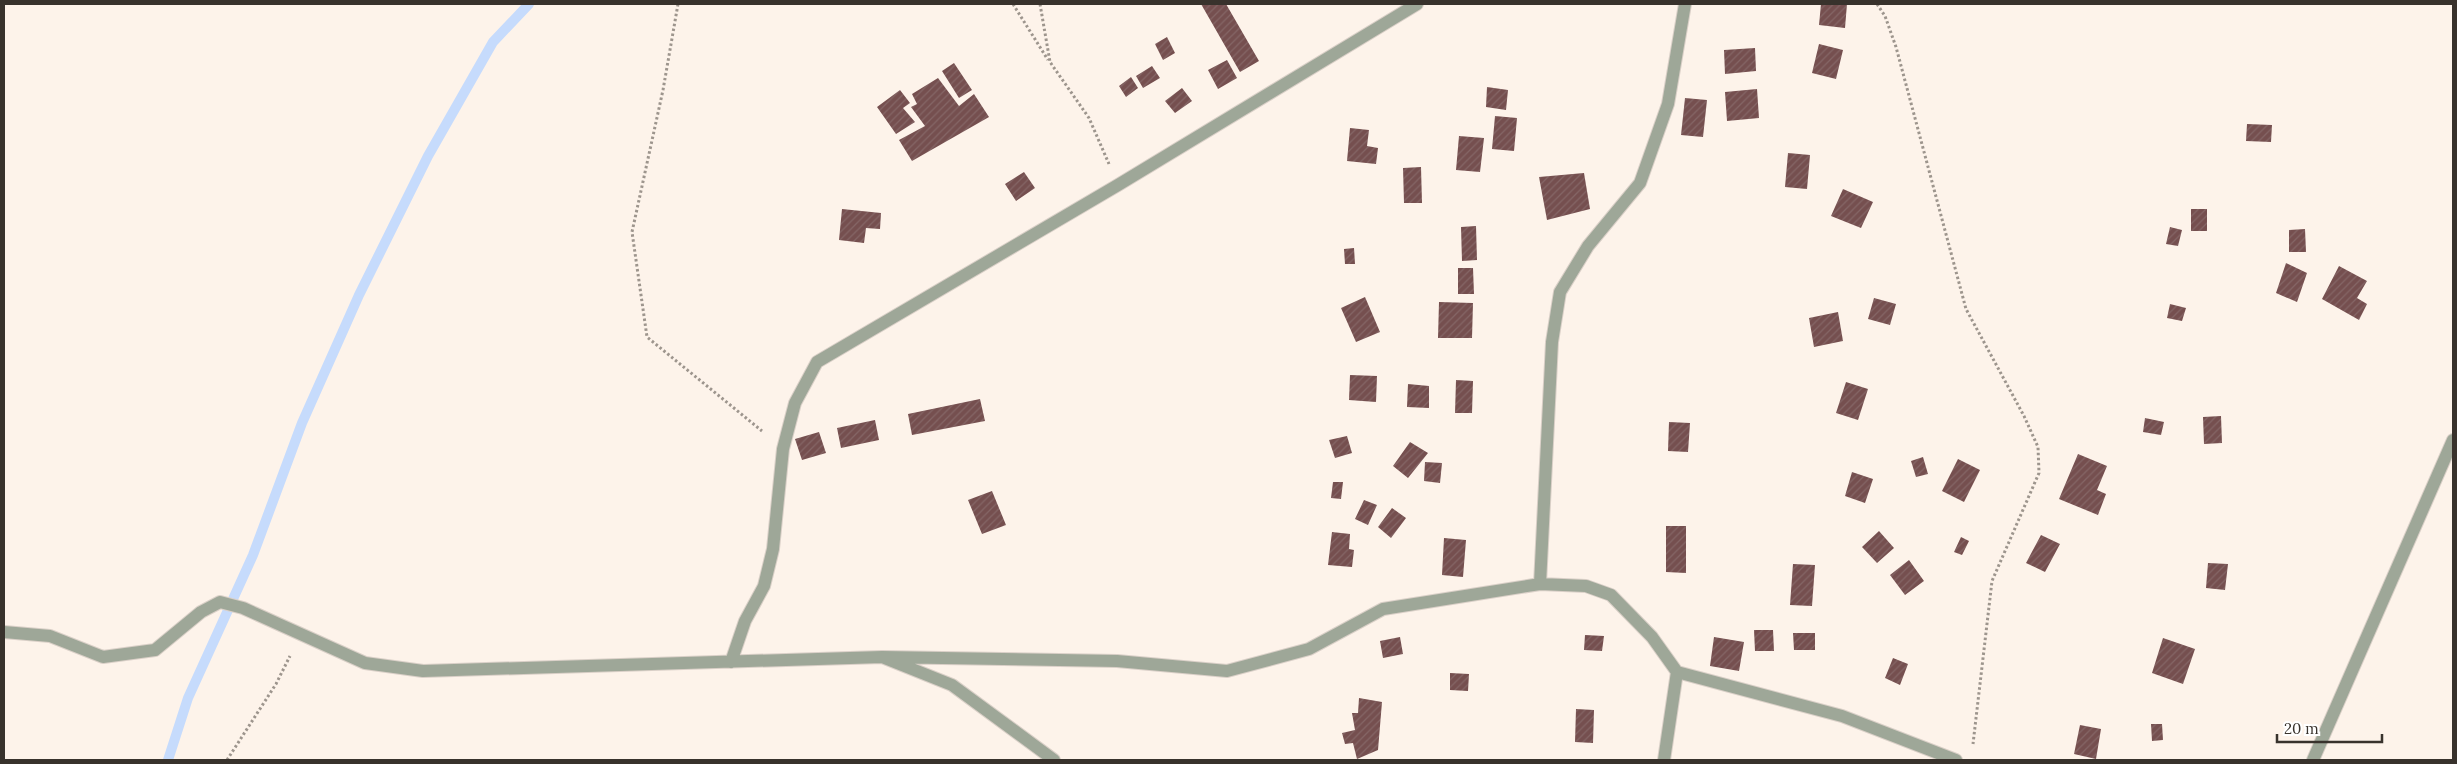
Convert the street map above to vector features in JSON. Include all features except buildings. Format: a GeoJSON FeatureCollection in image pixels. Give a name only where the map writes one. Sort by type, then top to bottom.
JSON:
{"type":"FeatureCollection","features":[{"type":"Feature","properties":{"kind":"street"},"geometry":{"type":"LineString","coordinates":[[732,662],[745,621],[764,586],[771,559],[783,449],[796,404],[817,362],[1118,185],[1416,4]]}},
{"type":"Feature","properties":{"kind":"street"},"geometry":{"type":"LineString","coordinates":[[1540,584],[1552,342],[1560,292],[1588,246],[1640,183],[1668,104],[1685,4]]}},
{"type":"Feature","properties":{"kind":"street"},"geometry":{"type":"LineString","coordinates":[[2313,760],[2453,440]]}},
{"type":"Feature","properties":{"kind":"street"},"geometry":{"type":"LineString","coordinates":[[4,632],[50,636],[103,657],[155,650],[201,612],[220,602],[243,608],[365,663],[423,671],[882,657],[1117,662],[1227,671],[1309,649],[1383,609],[1540,584],[1586,586],[1611,595],[1652,637],[1677,672],[1842,716],[1956,760]]}},
{"type":"Feature","properties":{"kind":"street"},"geometry":{"type":"LineString","coordinates":[[882,657],[952,685],[1054,760]]}},
{"type":"Feature","properties":{"kind":"street"},"geometry":{"type":"LineString","coordinates":[[1664,760],[1677,672]]}},
{"type":"Feature","properties":{"kind":"path"},"geometry":{"type":"LineString","coordinates":[[678,4],[632,232],[647,337],[783,449]]}},
{"type":"Feature","properties":{"kind":"path"},"geometry":{"type":"LineString","coordinates":[[1013,4],[1089,118],[1118,185]]}},
{"type":"Feature","properties":{"kind":"path"},"geometry":{"type":"LineString","coordinates":[[1040,4],[1050,62]]}},
{"type":"Feature","properties":{"kind":"path"},"geometry":{"type":"LineString","coordinates":[[1877,4],[1885,16],[1896,47],[1966,309],[2024,416],[2038,447],[2039,473],[1992,581],[1971,752]]}},
{"type":"Feature","properties":{"kind":"path"},"geometry":{"type":"LineString","coordinates":[[226,760],[276,684],[301,633]]}},
{"type":"Feature","properties":{"kind":"waterway"},"geometry":{"type":"LineString","coordinates":[[168,760],[188,698],[253,555],[302,423],[359,295],[428,156],[493,42],[529,4]]}}]}
